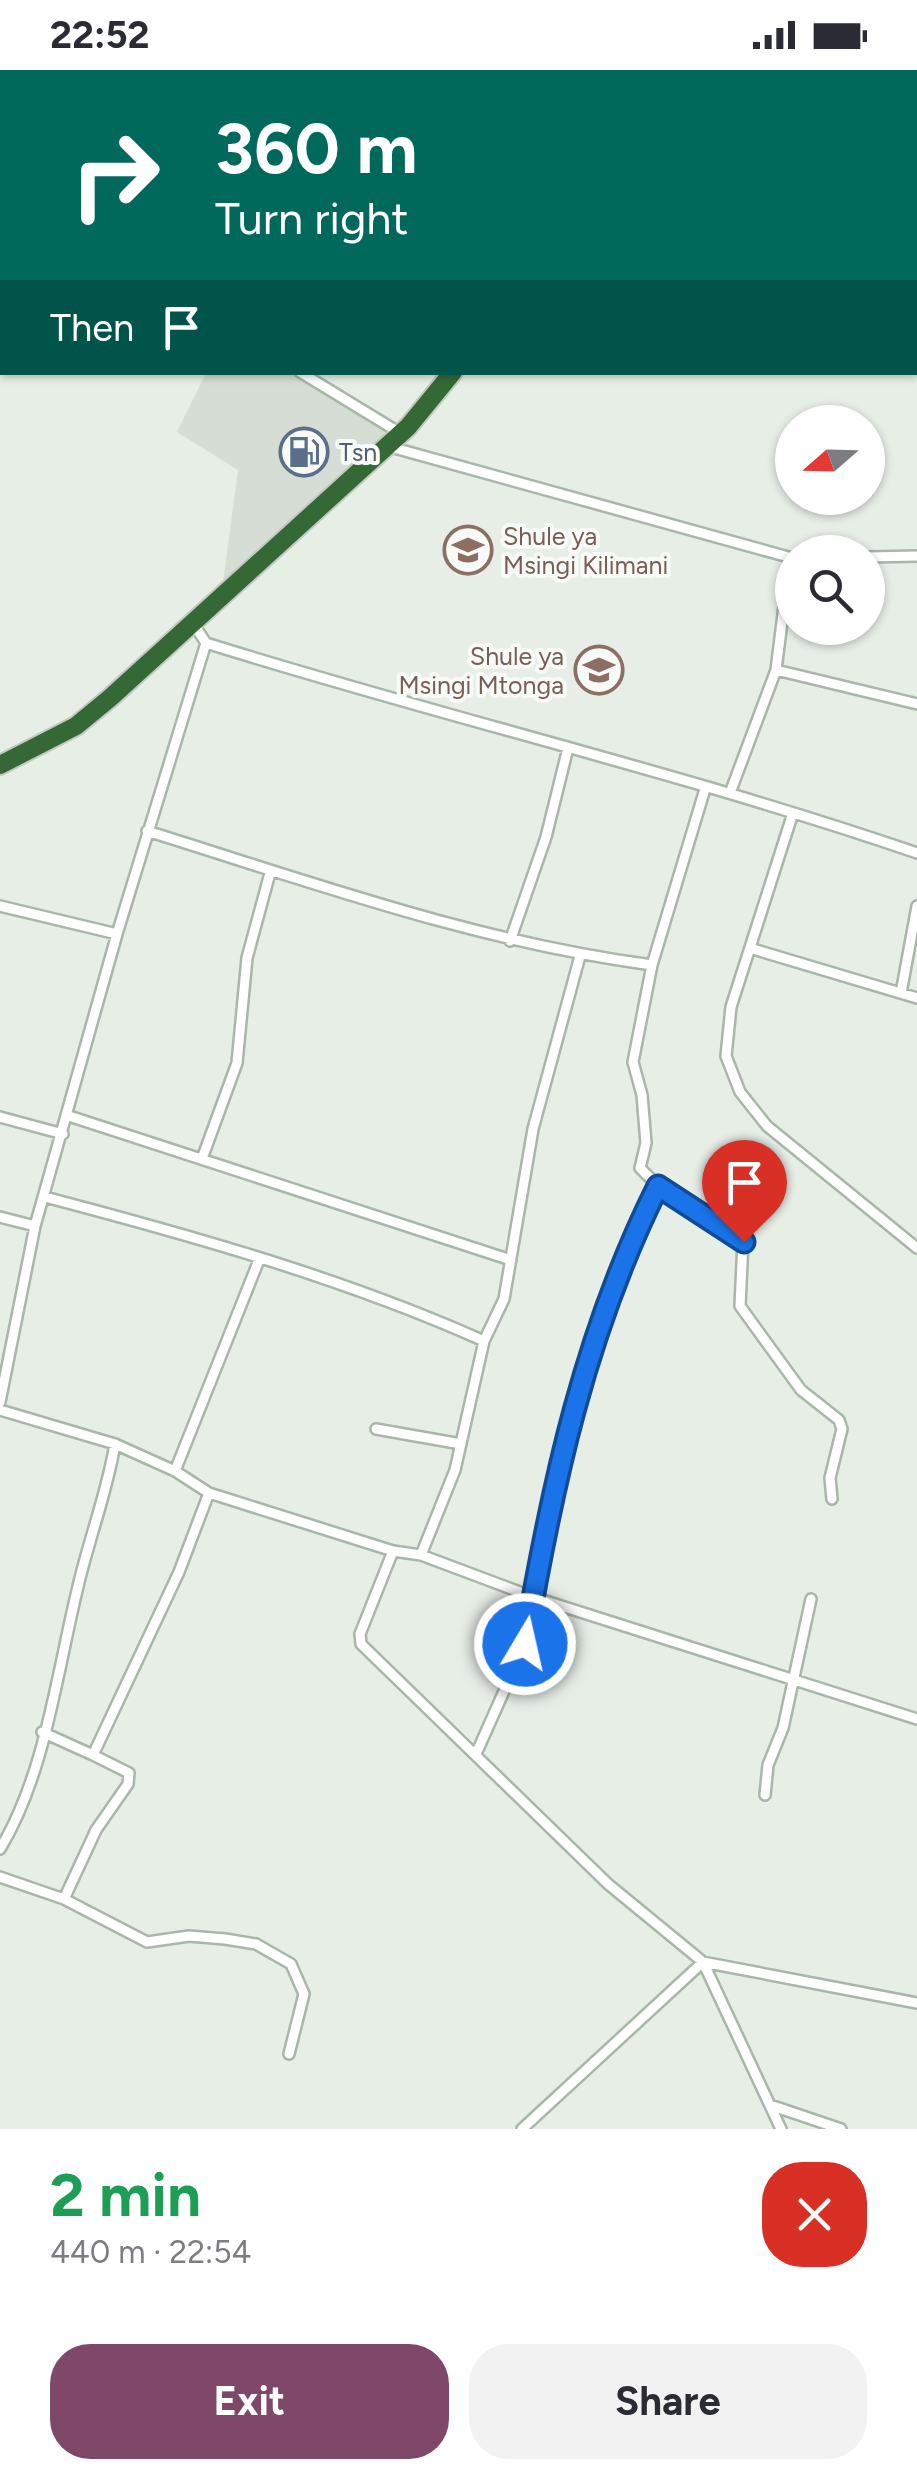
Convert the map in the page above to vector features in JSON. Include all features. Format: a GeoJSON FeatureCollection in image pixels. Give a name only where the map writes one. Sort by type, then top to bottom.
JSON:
{"type":"FeatureCollection","features":[{"type":"Feature","properties":{"kind":"highway"},"geometry":{"type":"LineString","coordinates":[[0,765],[76,726],[394,440],[450,375]]}},
{"type":"Feature","properties":{"kind":"street"},"geometry":{"type":"LineString","coordinates":[[304,375],[394,440],[775,553]]}},
{"type":"Feature","properties":{"kind":"street"},"geometry":{"type":"LineString","coordinates":[[885,557],[917,556]]}},
{"type":"Feature","properties":{"kind":"street"},"geometry":{"type":"LineString","coordinates":[[192,623],[206,644],[705,789],[817,817],[917,854]]}},
{"type":"Feature","properties":{"kind":"street"},"geometry":{"type":"LineString","coordinates":[[206,644],[117,934],[70,1116],[35,1226],[0,1406],[115,1444],[175,1471],[209,1493],[393,1550],[421,1554],[533,1598],[917,1720]]}},
{"type":"Feature","properties":{"kind":"street"},"geometry":{"type":"LineString","coordinates":[[730,793],[776,670],[779,645]]}},
{"type":"Feature","properties":{"kind":"street"},"geometry":{"type":"LineString","coordinates":[[776,670],[917,704]]}},
{"type":"Feature","properties":{"kind":"street"},"geometry":{"type":"LineString","coordinates":[[510,941],[546,838],[568,748]]}},
{"type":"Feature","properties":{"kind":"street"},"geometry":{"type":"LineString","coordinates":[[705,789],[652,965],[633,1062],[646,1144],[640,1168],[658,1186],[744,1242],[740,1306],[801,1390],[840,1420],[842,1429],[830,1478],[832,1500]]}},
{"type":"Feature","properties":{"kind":"street"},"geometry":{"type":"LineString","coordinates":[[793,813],[732,1007],[726,1056],[740,1092],[767,1126],[917,1248]]}},
{"type":"Feature","properties":{"kind":"street"},"geometry":{"type":"LineString","coordinates":[[148,831],[270,874],[510,941],[580,956],[652,965]]}},
{"type":"Feature","properties":{"kind":"street"},"geometry":{"type":"LineString","coordinates":[[203,1156],[237,1063],[247,958],[270,874]]}},
{"type":"Feature","properties":{"kind":"street"},"geometry":{"type":"LineString","coordinates":[[0,906],[117,934]]}},
{"type":"Feature","properties":{"kind":"street"},"geometry":{"type":"LineString","coordinates":[[900,993],[917,906]]}},
{"type":"Feature","properties":{"kind":"street"},"geometry":{"type":"LineString","coordinates":[[753,949],[917,998]]}},
{"type":"Feature","properties":{"kind":"street"},"geometry":{"type":"LineString","coordinates":[[421,1554],[461,1444],[484,1341],[504,1299],[532,1129],[580,956]]}},
{"type":"Feature","properties":{"kind":"street"},"geometry":{"type":"LineString","coordinates":[[70,1116],[203,1156],[511,1260]]}},
{"type":"Feature","properties":{"kind":"street"},"geometry":{"type":"LineString","coordinates":[[0,1117],[63,1134]]}},
{"type":"Feature","properties":{"kind":"street"},"geometry":{"type":"LineString","coordinates":[[476,1754],[525,1644],[560,1453],[595,1329],[658,1186]]}},
{"type":"Feature","properties":{"kind":"street"},"geometry":{"type":"LineString","coordinates":[[45,1197],[200,1238],[433,1318],[484,1341]]}},
{"type":"Feature","properties":{"kind":"street"},"geometry":{"type":"LineString","coordinates":[[0,1216],[35,1226]]}},
{"type":"Feature","properties":{"kind":"street"},"geometry":{"type":"LineString","coordinates":[[175,1471],[260,1260]]}},
{"type":"Feature","properties":{"kind":"street"},"geometry":{"type":"LineString","coordinates":[[0,1323],[14,1327]]}},
{"type":"Feature","properties":{"kind":"street"},"geometry":{"type":"LineString","coordinates":[[376,1429],[461,1444]]}},
{"type":"Feature","properties":{"kind":"street"},"geometry":{"type":"LineString","coordinates":[[0,1849],[22,1800],[42,1732],[84,1564],[106,1498],[115,1444]]}},
{"type":"Feature","properties":{"kind":"street"},"geometry":{"type":"LineString","coordinates":[[93,1754],[179,1572],[209,1493]]}},
{"type":"Feature","properties":{"kind":"street"},"geometry":{"type":"LineString","coordinates":[[393,1550],[360,1634],[361,1644],[608,1884],[703,1962],[781,2129]]}},
{"type":"Feature","properties":{"kind":"street"},"geometry":{"type":"LineString","coordinates":[[765,1794],[768,1765],[784,1728],[811,1600]]}},
{"type":"Feature","properties":{"kind":"street"},"geometry":{"type":"LineString","coordinates":[[42,1732],[130,1773],[128,1784],[96,1830],[64,1899]]}},
{"type":"Feature","properties":{"kind":"street"},"geometry":{"type":"LineString","coordinates":[[0,1877],[64,1899],[147,1942],[189,1936],[241,1941],[256,1944],[291,1964],[304,1994],[289,2054]]}},
{"type":"Feature","properties":{"kind":"street"},"geometry":{"type":"LineString","coordinates":[[703,1962],[917,2003]]}},
{"type":"Feature","properties":{"kind":"street"},"geometry":{"type":"LineString","coordinates":[[522,2129],[703,1962]]}},
{"type":"Feature","properties":{"kind":"street"},"geometry":{"type":"LineString","coordinates":[[770,2105],[841,2129]]}},
{"type":"Feature","properties":{"kind":"shaded area"},"geometry":{"type":"Polygon","coordinates":[[[205,375],[293,375],[394,434],[222,590],[238,470],[177,432],[205,375]]]}},
{"type":"Feature","properties":{"kind":"place","name":"Tsn"},"geometry":{"type":"Point","coordinates":[304,452]}},
{"type":"Feature","properties":{"kind":"place","name":"Shule ya Msingi Kilimani"},"geometry":{"type":"Point","coordinates":[468,550]}},
{"type":"Feature","properties":{"kind":"place","name":"Shule ya Msingi Mtonga"},"geometry":{"type":"Point","coordinates":[599,670]}},
{"type":"Feature","properties":{"kind":"route"},"geometry":{"type":"LineString","coordinates":[[525,1644],[533,1583],[560,1453],[595,1329],[632,1236],[658,1186],[744,1242]]}}]}
